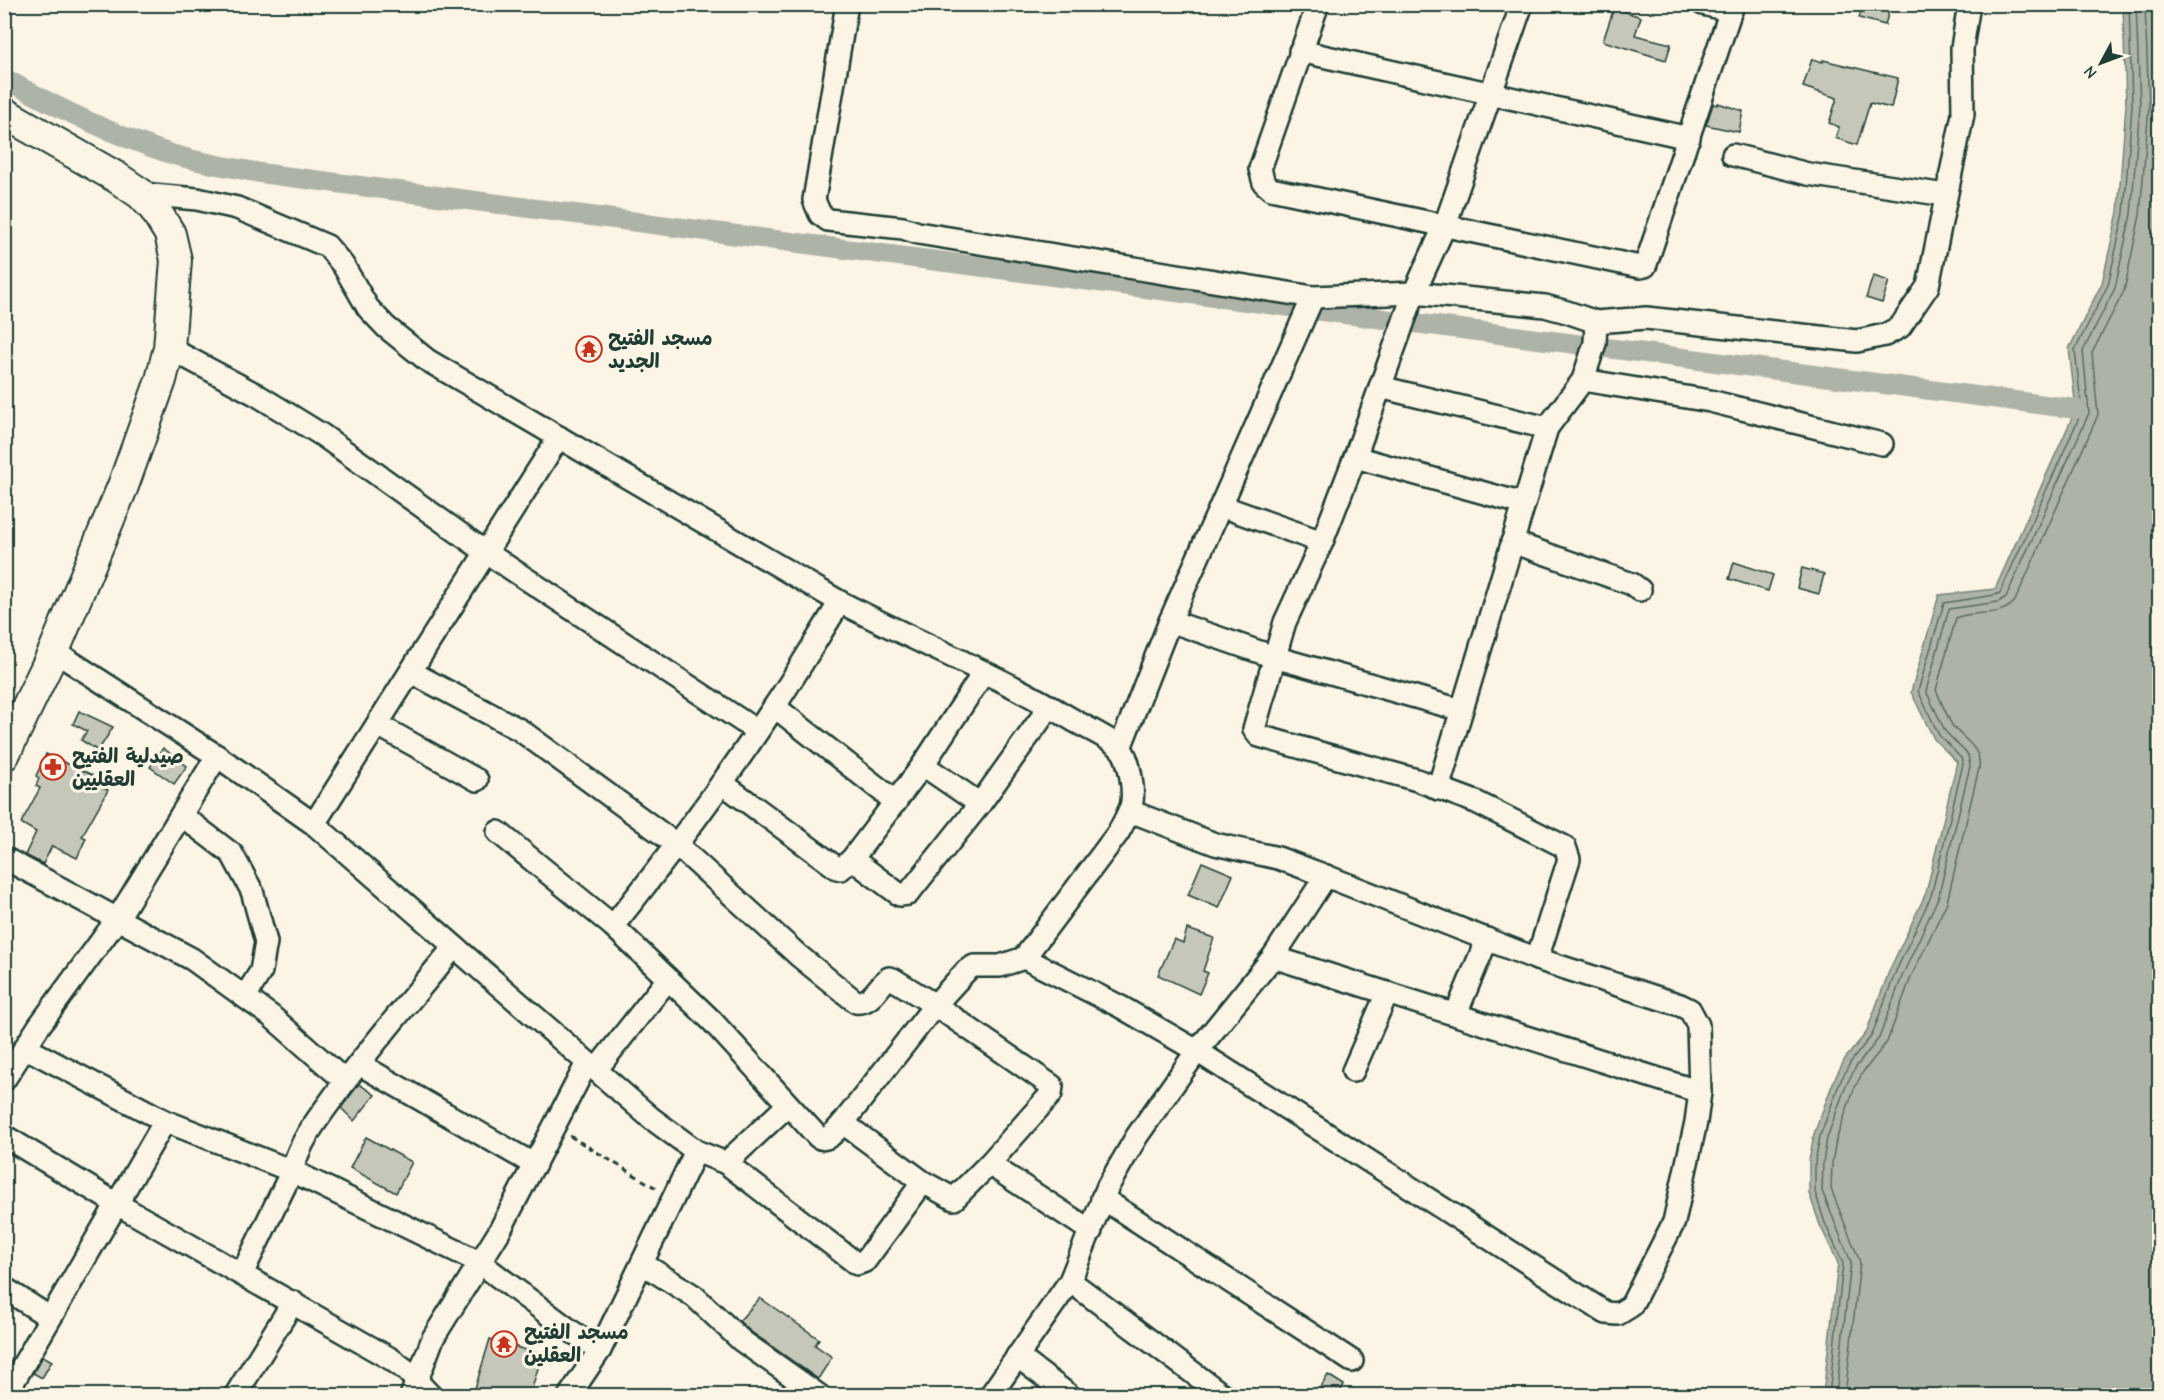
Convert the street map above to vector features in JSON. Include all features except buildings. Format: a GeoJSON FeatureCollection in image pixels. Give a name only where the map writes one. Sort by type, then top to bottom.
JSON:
{"type":"FeatureCollection","features":[{"type":"Feature","properties":{"kind":"street"},"geometry":{"type":"LineString","coordinates":[[847,4],[814,200],[820,214],[828,220],[903,228],[918,233],[1313,297],[1414,293],[1545,306],[1596,322],[1646,318],[1857,341],[1885,335],[1900,327],[1928,286],[1963,114],[1962,48],[1969,4]]}},
{"type":"Feature","properties":{"kind":"street"},"geometry":{"type":"LineString","coordinates":[[1318,4],[1260,169],[1264,183],[1277,191],[1643,267],[1646,264],[1732,8],[1703,4]]}},
{"type":"Feature","properties":{"kind":"street"},"geometry":{"type":"LineString","coordinates":[[1522,4],[1445,225],[1414,293],[1322,542],[1285,622],[1254,729],[1256,734],[1320,754],[1385,770],[1476,802],[1565,847],[1569,859],[1537,959]]}},
{"type":"Feature","properties":{"kind":"street"},"geometry":{"type":"LineString","coordinates":[[1300,51],[1689,138]]}},
{"type":"Feature","properties":{"kind":"street"},"geometry":{"type":"LineString","coordinates":[[4,113],[116,177],[141,194],[163,221],[170,234],[176,260],[169,348],[161,380],[123,486],[54,651],[4,755]]}},
{"type":"Feature","properties":{"kind":"street"},"geometry":{"type":"LineString","coordinates":[[1733,155],[1808,174],[1945,195]]}},
{"type":"Feature","properties":{"kind":"street"},"geometry":{"type":"LineString","coordinates":[[141,194],[197,200],[237,208],[327,246],[343,265],[368,309],[427,360],[840,602],[1050,706],[1120,748],[1130,775],[1132,795],[1130,811],[1118,833],[1024,958],[1000,966],[970,967],[935,1005],[843,1123],[828,1138],[822,1139],[788,1105],[748,1058],[613,926],[498,832]]}},
{"type":"Feature","properties":{"kind":"street"},"geometry":{"type":"LineString","coordinates":[[1120,748],[1170,621],[1313,297]]}},
{"type":"Feature","properties":{"kind":"street"},"geometry":{"type":"LineString","coordinates":[[1438,789],[1547,428],[1583,380],[1595,343],[1596,322]]}},
{"type":"Feature","properties":{"kind":"street"},"geometry":{"type":"LineString","coordinates":[[169,348],[239,385],[322,435],[487,553],[758,731]]}},
{"type":"Feature","properties":{"kind":"street"},"geometry":{"type":"LineString","coordinates":[[1583,380],[1710,401],[1882,444]]}},
{"type":"Feature","properties":{"kind":"street"},"geometry":{"type":"LineString","coordinates":[[1380,387],[1547,428]]}},
{"type":"Feature","properties":{"kind":"street"},"geometry":{"type":"LineString","coordinates":[[314,824],[559,437]]}},
{"type":"Feature","properties":{"kind":"street"},"geometry":{"type":"LineString","coordinates":[[1355,457],[1524,504]]}},
{"type":"Feature","properties":{"kind":"street"},"geometry":{"type":"LineString","coordinates":[[1221,506],[1322,542]]}},
{"type":"Feature","properties":{"kind":"street"},"geometry":{"type":"LineString","coordinates":[[1512,542],[1632,584],[1640,590]]}},
{"type":"Feature","properties":{"kind":"street"},"geometry":{"type":"LineString","coordinates":[[613,926],[722,783],[775,706],[840,602]]}},
{"type":"Feature","properties":{"kind":"street"},"geometry":{"type":"LineString","coordinates":[[1170,621],[1274,657],[1461,710]]}},
{"type":"Feature","properties":{"kind":"street"},"geometry":{"type":"LineString","coordinates":[[54,651],[217,756],[314,824],[651,1118],[696,1151],[726,1163],[856,1264],[865,1261],[923,1182]]}},
{"type":"Feature","properties":{"kind":"street"},"geometry":{"type":"LineString","coordinates":[[411,672],[520,730],[677,845],[799,956],[856,1002],[864,1003],[889,978],[893,979],[935,1005],[1052,1086],[1051,1094],[989,1164],[954,1199],[923,1182],[843,1123]]}},
{"type":"Feature","properties":{"kind":"street"},"geometry":{"type":"LineString","coordinates":[[722,783],[837,868],[845,867],[923,765],[984,672]]}},
{"type":"Feature","properties":{"kind":"street"},"geometry":{"type":"LineString","coordinates":[[775,706],[896,802]]}},
{"type":"Feature","properties":{"kind":"street"},"geometry":{"type":"LineString","coordinates":[[852,859],[900,895],[908,894],[980,804],[1050,706]]}},
{"type":"Feature","properties":{"kind":"street"},"geometry":{"type":"LineString","coordinates":[[378,725],[477,780]]}},
{"type":"Feature","properties":{"kind":"street"},"geometry":{"type":"LineString","coordinates":[[4,1080],[39,1026],[118,918],[217,756]]}},
{"type":"Feature","properties":{"kind":"street"},"geometry":{"type":"LineString","coordinates":[[923,765],[980,804]]}},
{"type":"Feature","properties":{"kind":"street"},"geometry":{"type":"LineString","coordinates":[[1024,958],[1121,1007],[1197,1051],[1606,1313],[1612,1315],[1622,1313],[1630,1306],[1674,1222],[1696,1122],[1700,1092],[1698,1025],[1690,1010],[1537,959],[1278,858],[1215,844],[1130,811]]}},
{"type":"Feature","properties":{"kind":"street"},"geometry":{"type":"LineString","coordinates":[[181,815],[232,854],[252,891],[266,942],[261,971],[245,997]]}},
{"type":"Feature","properties":{"kind":"street"},"geometry":{"type":"LineString","coordinates":[[4,858],[192,959],[296,1036],[345,1081]]}},
{"type":"Feature","properties":{"kind":"street"},"geometry":{"type":"LineString","coordinates":[[990,1395],[1070,1281],[1102,1198],[1118,1167],[1147,1121],[1197,1051],[1273,957],[1326,876]]}},
{"type":"Feature","properties":{"kind":"street"},"geometry":{"type":"LineString","coordinates":[[1456,1014],[1487,939]]}},
{"type":"Feature","properties":{"kind":"street"},"geometry":{"type":"LineString","coordinates":[[242,1274],[292,1171],[296,1154],[303,1140],[345,1081],[454,947]]}},
{"type":"Feature","properties":{"kind":"street"},"geometry":{"type":"LineString","coordinates":[[1273,957],[1700,1092]]}},
{"type":"Feature","properties":{"kind":"street"},"geometry":{"type":"LineString","coordinates":[[420,1390],[423,1361],[433,1338],[499,1232],[555,1127],[592,1067],[668,979]]}},
{"type":"Feature","properties":{"kind":"street"},"geometry":{"type":"LineString","coordinates":[[1353,1071],[1387,993]]}},
{"type":"Feature","properties":{"kind":"street"},"geometry":{"type":"LineString","coordinates":[[26,1048],[165,1120],[292,1171],[479,1262],[568,1329],[600,1350]]}},
{"type":"Feature","properties":{"kind":"street"},"geometry":{"type":"LineString","coordinates":[[359,1064],[535,1165]]}},
{"type":"Feature","properties":{"kind":"street"},"geometry":{"type":"LineString","coordinates":[[726,1163],[788,1105]]}},
{"type":"Feature","properties":{"kind":"street"},"geometry":{"type":"LineString","coordinates":[[5,1395],[165,1120]]}},
{"type":"Feature","properties":{"kind":"street"},"geometry":{"type":"LineString","coordinates":[[4,1136],[117,1204],[391,1359],[420,1390]]}},
{"type":"Feature","properties":{"kind":"street"},"geometry":{"type":"LineString","coordinates":[[569,1395],[600,1350],[696,1151]]}},
{"type":"Feature","properties":{"kind":"street"},"geometry":{"type":"LineString","coordinates":[[989,1164],[1091,1231]]}},
{"type":"Feature","properties":{"kind":"street"},"geometry":{"type":"LineString","coordinates":[[1102,1198],[1352,1361]]}},
{"type":"Feature","properties":{"kind":"street"},"geometry":{"type":"LineString","coordinates":[[643,1264],[694,1296],[742,1341],[819,1395]]}},
{"type":"Feature","properties":{"kind":"street"},"geometry":{"type":"LineString","coordinates":[[1070,1281],[1216,1393]]}},
{"type":"Feature","properties":{"kind":"street"},"geometry":{"type":"LineString","coordinates":[[4,1288],[50,1317]]}},
{"type":"Feature","properties":{"kind":"street"},"geometry":{"type":"LineString","coordinates":[[235,1395],[293,1302]]}},
{"type":"Feature","properties":{"kind":"street"},"geometry":{"type":"LineString","coordinates":[[1017,1356],[1070,1395]]}},
{"type":"Feature","properties":{"kind":"path"},"geometry":{"type":"LineString","coordinates":[[555,1127],[673,1199]]}},
{"type":"Feature","properties":{"kind":"water"},"geometry":{"type":"Polygon","coordinates":[[[2123,5],[2160,5],[2159,1395],[1823,1395],[1838,1263],[1820,1225],[1809,1193],[1809,1161],[1814,1134],[1834,1080],[1845,1059],[1866,1033],[1890,969],[1926,893],[1957,762],[1934,739],[1911,692],[1939,595],[1995,589],[2076,409],[2069,349],[2102,283],[2118,212],[2126,105],[2123,5]]]}},
{"type":"Feature","properties":{"kind":"waterway"},"geometry":{"type":"LineString","coordinates":[[4,78],[86,120],[149,147],[193,160],[260,173],[2076,409]]}},
{"type":"Feature","properties":{"kind":"place","name":"مسجد الفتيح الجديد"},"geometry":{"type":"Point","coordinates":[589,349]}},
{"type":"Feature","properties":{"kind":"place","name":"صيدلية الفتيح العقليين"},"geometry":{"type":"Point","coordinates":[53,767]}},
{"type":"Feature","properties":{"kind":"place","name":"مسجد الفتيح العقلين"},"geometry":{"type":"Point","coordinates":[504,1344]}}]}
